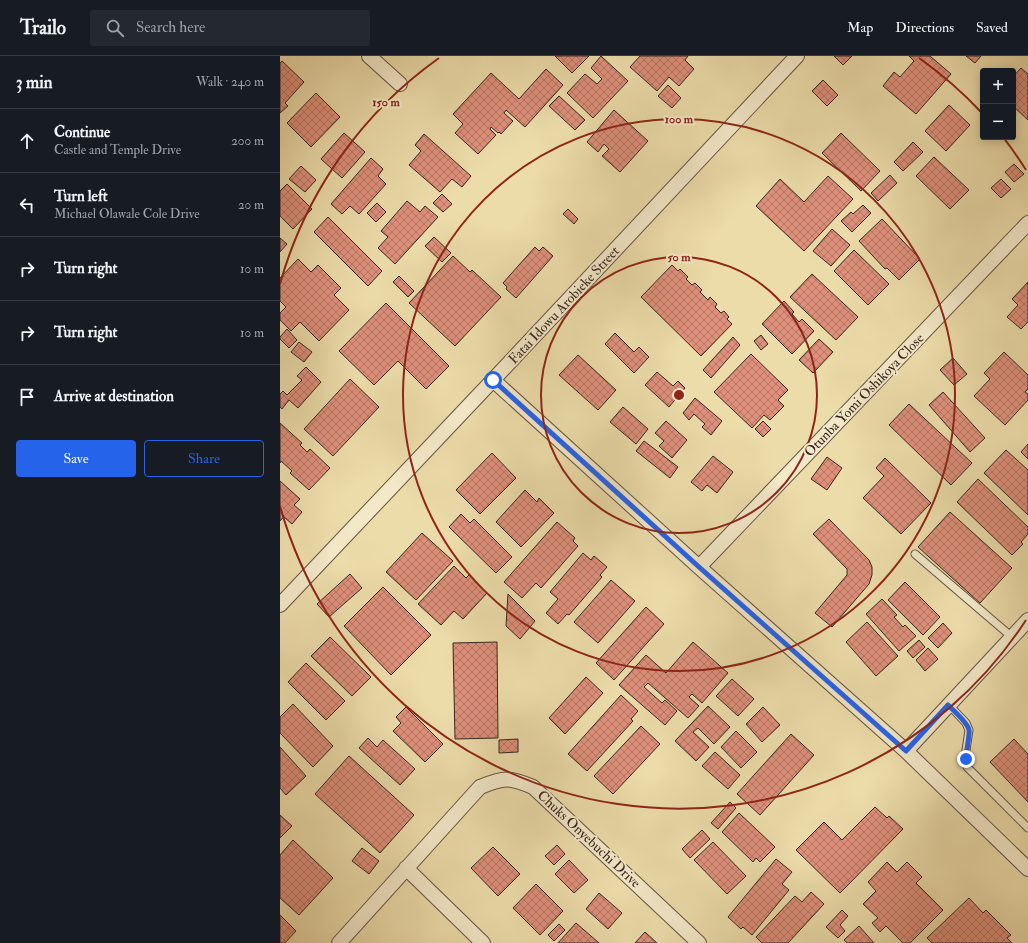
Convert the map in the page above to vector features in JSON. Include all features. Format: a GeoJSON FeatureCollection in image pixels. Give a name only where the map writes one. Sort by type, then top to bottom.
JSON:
{"type":"FeatureCollection","features":[{"type":"Feature","properties":{"kind":"street"},"geometry":{"type":"LineString","coordinates":[[369,56],[400,84]]}},
{"type":"Feature","properties":{"kind":"street","name":"Fatai Idowu Arobieke Street"},"geometry":{"type":"LineString","coordinates":[[280,605],[797,56]]}},
{"type":"Feature","properties":{"kind":"street","name":"Otunba Yomi Oshikoya Close"},"geometry":{"type":"LineString","coordinates":[[699,567],[1028,224]]}},
{"type":"Feature","properties":{"kind":"street"},"geometry":{"type":"LineString","coordinates":[[493,380],[699,567],[906,751],[1028,869]]}},
{"type":"Feature","properties":{"kind":"street"},"geometry":{"type":"LineString","coordinates":[[906,751],[1028,620]]}},
{"type":"Feature","properties":{"kind":"street","name":"Chuks Onyebuchi Drive"},"geometry":{"type":"LineString","coordinates":[[339,943],[480,787],[497,780],[515,780],[533,787],[699,943]]}},
{"type":"Feature","properties":{"kind":"street"},"geometry":{"type":"LineString","coordinates":[[406,868],[483,943]]}},
{"type":"Feature","properties":{"kind":"lane"},"geometry":{"type":"LineString","coordinates":[[915,554],[1012,637]]}},
{"type":"Feature","properties":{"kind":"lane"},"geometry":{"type":"LineString","coordinates":[[948,705],[966,724],[969,730],[966,750],[967,767],[1028,828]]}},
{"type":"Feature","properties":{"kind":"building"},"geometry":{"type":"Polygon","coordinates":[[[555,56],[589,56],[572,73],[555,56]]]}},
{"type":"Feature","properties":{"kind":"building"},"geometry":{"type":"Polygon","coordinates":[[[601,56],[628,81],[593,118],[567,93],[585,74],[597,84],[602,79],[591,68],[601,56]]]}},
{"type":"Feature","properties":{"kind":"building"},"geometry":{"type":"Polygon","coordinates":[[[640,56],[688,56],[685,60],[694,69],[679,86],[669,77],[657,91],[630,67],[640,56]]]}},
{"type":"Feature","properties":{"kind":"building"},"geometry":{"type":"Polygon","coordinates":[[[834,56],[852,56],[843,65],[834,56]]]}},
{"type":"Feature","properties":{"kind":"building"},"geometry":{"type":"Polygon","coordinates":[[[909,56],[930,56],[951,74],[916,114],[883,86],[894,72],[900,77],[914,61],[909,56]]]}},
{"type":"Feature","properties":{"kind":"building"},"geometry":{"type":"Polygon","coordinates":[[[966,56],[981,56],[975,63],[966,56]]]}},
{"type":"Feature","properties":{"kind":"building"},"geometry":{"type":"Polygon","coordinates":[[[282,61],[304,82],[285,103],[288,106],[280,113],[280,63],[282,61]]]}},
{"type":"Feature","properties":{"kind":"building"},"geometry":{"type":"Polygon","coordinates":[[[1021,68],[1028,74],[1028,120],[1016,109],[1016,74],[1021,68]]]}},
{"type":"Feature","properties":{"kind":"building"},"geometry":{"type":"Polygon","coordinates":[[[546,69],[563,85],[525,127],[506,110],[504,113],[513,121],[501,134],[491,127],[490,129],[496,135],[478,154],[455,133],[463,124],[453,114],[491,73],[519,99],[546,69]]]}},
{"type":"Feature","properties":{"kind":"building"},"geometry":{"type":"Polygon","coordinates":[[[823,80],[838,95],[827,106],[812,91],[823,80]]]}},
{"type":"Feature","properties":{"kind":"building"},"geometry":{"type":"Polygon","coordinates":[[[668,85],[681,98],[672,108],[658,96],[668,85]]]}},
{"type":"Feature","properties":{"kind":"building"},"geometry":{"type":"Polygon","coordinates":[[[316,93],[340,117],[311,147],[287,123],[316,93]]]}},
{"type":"Feature","properties":{"kind":"building"},"geometry":{"type":"Polygon","coordinates":[[[559,96],[585,120],[575,130],[549,106],[559,96]]]}},
{"type":"Feature","properties":{"kind":"building"},"geometry":{"type":"Polygon","coordinates":[[[949,105],[970,125],[946,151],[925,131],[949,105]]]}},
{"type":"Feature","properties":{"kind":"building"},"geometry":{"type":"Polygon","coordinates":[[[614,110],[648,141],[620,172],[602,156],[609,149],[604,144],[598,152],[587,142],[614,110]]]}},
{"type":"Feature","properties":{"kind":"building"},"geometry":{"type":"Polygon","coordinates":[[[344,133],[365,152],[342,178],[321,159],[344,133]]]}},
{"type":"Feature","properties":{"kind":"building"},"geometry":{"type":"Polygon","coordinates":[[[841,133],[880,171],[861,191],[822,153],[841,133]]]}},
{"type":"Feature","properties":{"kind":"building"},"geometry":{"type":"Polygon","coordinates":[[[424,134],[471,176],[462,187],[452,179],[440,192],[409,165],[421,151],[415,145],[424,134]]]}},
{"type":"Feature","properties":{"kind":"building"},"geometry":{"type":"Polygon","coordinates":[[[913,142],[923,152],[903,171],[894,162],[913,142]]]}},
{"type":"Feature","properties":{"kind":"building"},"geometry":{"type":"Polygon","coordinates":[[[934,157],[969,190],[950,209],[916,176],[934,157]]]}},
{"type":"Feature","properties":{"kind":"building"},"geometry":{"type":"Polygon","coordinates":[[[371,158],[383,169],[378,176],[386,184],[359,214],[350,206],[342,214],[331,204],[371,158]]]}},
{"type":"Feature","properties":{"kind":"building"},"geometry":{"type":"Polygon","coordinates":[[[1014,164],[1024,174],[1014,182],[1005,172],[1014,164]]]}},
{"type":"Feature","properties":{"kind":"building"},"geometry":{"type":"Polygon","coordinates":[[[301,166],[316,180],[305,192],[289,179],[301,166]]]}},
{"type":"Feature","properties":{"kind":"building"},"geometry":{"type":"Polygon","coordinates":[[[890,175],[897,183],[878,201],[871,193],[890,175]]]}},
{"type":"Feature","properties":{"kind":"building"},"geometry":{"type":"Polygon","coordinates":[[[828,176],[853,199],[804,251],[756,206],[780,179],[804,202],[828,176]]]}},
{"type":"Feature","properties":{"kind":"building"},"geometry":{"type":"Polygon","coordinates":[[[1001,179],[1011,189],[1001,198],[991,188],[1001,179]]]}},
{"type":"Feature","properties":{"kind":"building"},"geometry":{"type":"Polygon","coordinates":[[[287,184],[312,209],[293,229],[280,216],[280,191],[287,184]]]}},
{"type":"Feature","properties":{"kind":"building"},"geometry":{"type":"Polygon","coordinates":[[[442,194],[452,204],[443,212],[433,203],[442,194]]]}},
{"type":"Feature","properties":{"kind":"building"},"geometry":{"type":"Polygon","coordinates":[[[407,201],[420,212],[425,206],[438,217],[395,264],[378,248],[388,237],[381,231],[407,201]]]}},
{"type":"Feature","properties":{"kind":"building"},"geometry":{"type":"Polygon","coordinates":[[[377,203],[386,212],[376,222],[367,213],[377,203]]]}},
{"type":"Feature","properties":{"kind":"building"},"geometry":{"type":"Polygon","coordinates":[[[863,205],[871,213],[852,232],[841,221],[851,212],[853,214],[863,205]]]}},
{"type":"Feature","properties":{"kind":"building"},"geometry":{"type":"Polygon","coordinates":[[[568,209],[578,219],[574,224],[563,214],[568,209]]]}},
{"type":"Feature","properties":{"kind":"building"},"geometry":{"type":"Polygon","coordinates":[[[328,217],[382,271],[368,286],[314,232],[328,217]]]}},
{"type":"Feature","properties":{"kind":"building"},"geometry":{"type":"Polygon","coordinates":[[[882,219],[920,259],[899,280],[887,268],[885,269],[859,241],[882,219]]]}},
{"type":"Feature","properties":{"kind":"building"},"geometry":{"type":"Polygon","coordinates":[[[832,229],[850,245],[831,266],[813,251],[832,229]]]}},
{"type":"Feature","properties":{"kind":"building"},"geometry":{"type":"Polygon","coordinates":[[[434,237],[451,253],[442,262],[425,246],[434,237]]]}},
{"type":"Feature","properties":{"kind":"building"},"geometry":{"type":"Polygon","coordinates":[[[280,238],[287,244],[280,252],[280,238]]]}},
{"type":"Feature","properties":{"kind":"building"},"geometry":{"type":"Polygon","coordinates":[[[535,247],[539,251],[543,247],[553,256],[516,298],[506,289],[507,287],[503,283],[535,247]]]}},
{"type":"Feature","properties":{"kind":"building"},"geometry":{"type":"Polygon","coordinates":[[[854,250],[889,284],[868,305],[834,271],[854,250]]]}},
{"type":"Feature","properties":{"kind":"building"},"geometry":{"type":"Polygon","coordinates":[[[453,256],[470,272],[472,270],[501,297],[455,346],[409,303],[453,256]]]}},
{"type":"Feature","properties":{"kind":"building"},"geometry":{"type":"Polygon","coordinates":[[[298,259],[311,272],[318,265],[341,288],[334,295],[349,310],[319,341],[300,322],[291,331],[280,320],[280,313],[286,307],[280,301],[280,278],[298,259]]]}},
{"type":"Feature","properties":{"kind":"building"},"geometry":{"type":"Polygon","coordinates":[[[672,265],[678,271],[680,269],[688,277],[686,279],[692,285],[695,283],[702,290],[700,292],[708,300],[710,297],[717,304],[715,307],[721,313],[724,311],[729,317],[727,319],[732,324],[701,356],[641,297],[672,265]]]}},
{"type":"Feature","properties":{"kind":"building"},"geometry":{"type":"Polygon","coordinates":[[[812,274],[858,317],[836,340],[790,297],[812,274]]]}},
{"type":"Feature","properties":{"kind":"building"},"geometry":{"type":"Polygon","coordinates":[[[399,276],[414,291],[408,297],[393,282],[399,276]]]}},
{"type":"Feature","properties":{"kind":"building"},"geometry":{"type":"Polygon","coordinates":[[[1028,282],[1028,322],[1021,329],[1007,317],[1018,305],[1012,299],[1028,282]]]}},
{"type":"Feature","properties":{"kind":"building"},"geometry":{"type":"Polygon","coordinates":[[[784,301],[794,312],[792,314],[799,322],[802,319],[814,331],[792,354],[762,324],[784,301]]]}},
{"type":"Feature","properties":{"kind":"building"},"geometry":{"type":"Polygon","coordinates":[[[386,303],[449,366],[426,389],[398,361],[374,385],[339,351],[386,303]]]}},
{"type":"Feature","properties":{"kind":"building"},"geometry":{"type":"Polygon","coordinates":[[[287,329],[297,340],[289,348],[280,339],[287,329]]]}},
{"type":"Feature","properties":{"kind":"building"},"geometry":{"type":"Polygon","coordinates":[[[615,333],[634,352],[639,347],[649,357],[634,373],[605,344],[615,333]]]}},
{"type":"Feature","properties":{"kind":"building"},"geometry":{"type":"Polygon","coordinates":[[[761,335],[768,344],[761,350],[754,341],[761,335]]]}},
{"type":"Feature","properties":{"kind":"building"},"geometry":{"type":"Polygon","coordinates":[[[733,337],[740,345],[711,378],[703,370],[733,337]]]}},
{"type":"Feature","properties":{"kind":"building"},"geometry":{"type":"Polygon","coordinates":[[[819,339],[833,352],[813,373],[799,360],[819,339]]]}},
{"type":"Feature","properties":{"kind":"building"},"geometry":{"type":"Polygon","coordinates":[[[299,342],[312,352],[304,362],[291,352],[299,342]]]}},
{"type":"Feature","properties":{"kind":"building"},"geometry":{"type":"Polygon","coordinates":[[[1004,352],[1028,375],[1028,389],[1025,392],[1028,394],[1028,400],[1005,425],[974,396],[990,379],[984,373],[1004,352]]]}},
{"type":"Feature","properties":{"kind":"building"},"geometry":{"type":"Polygon","coordinates":[[[751,354],[788,390],[778,400],[784,406],[770,420],[764,415],[752,428],[714,392],[751,354]]]}},
{"type":"Feature","properties":{"kind":"building"},"geometry":{"type":"Polygon","coordinates":[[[578,355],[616,390],[598,410],[559,375],[578,355]]]}},
{"type":"Feature","properties":{"kind":"building"},"geometry":{"type":"Polygon","coordinates":[[[953,358],[967,374],[954,385],[940,370],[953,358]]]}},
{"type":"Feature","properties":{"kind":"building"},"geometry":{"type":"Polygon","coordinates":[[[306,367],[321,382],[298,408],[289,400],[282,409],[280,407],[280,394],[283,391],[287,395],[302,380],[297,376],[306,367]]]}},
{"type":"Feature","properties":{"kind":"building"},"geometry":{"type":"Polygon","coordinates":[[[657,372],[673,386],[678,381],[685,388],[669,407],[645,385],[657,372]]]}},
{"type":"Feature","properties":{"kind":"building"},"geometry":{"type":"Polygon","coordinates":[[[350,379],[379,407],[333,456],[304,429],[350,379]]]}},
{"type":"Feature","properties":{"kind":"building"},"geometry":{"type":"Polygon","coordinates":[[[943,392],[985,438],[970,452],[929,405],[943,392]]]}},
{"type":"Feature","properties":{"kind":"building"},"geometry":{"type":"Polygon","coordinates":[[[695,398],[722,421],[711,435],[702,427],[705,424],[694,414],[689,420],[683,413],[695,398]]]}},
{"type":"Feature","properties":{"kind":"building"},"geometry":{"type":"Polygon","coordinates":[[[909,404],[972,463],[951,485],[889,425],[909,404]]]}},
{"type":"Feature","properties":{"kind":"building"},"geometry":{"type":"Polygon","coordinates":[[[623,407],[648,429],[636,444],[610,422],[623,407]]]}},
{"type":"Feature","properties":{"kind":"building"},"geometry":{"type":"Polygon","coordinates":[[[666,421],[687,440],[672,458],[659,446],[664,441],[655,433],[666,421]]]}},
{"type":"Feature","properties":{"kind":"building"},"geometry":{"type":"Polygon","coordinates":[[[763,421],[771,429],[763,437],[755,429],[763,421]]]}},
{"type":"Feature","properties":{"kind":"building"},"geometry":{"type":"Polygon","coordinates":[[[280,423],[302,443],[300,445],[307,452],[310,449],[330,468],[309,490],[290,473],[292,471],[281,461],[280,463],[280,423]]]}},
{"type":"Feature","properties":{"kind":"building"},"geometry":{"type":"Polygon","coordinates":[[[644,441],[678,467],[670,478],[636,451],[644,441]]]}},
{"type":"Feature","properties":{"kind":"building"},"geometry":{"type":"Polygon","coordinates":[[[1028,444],[1028,459],[1021,452],[1028,444]]]}},
{"type":"Feature","properties":{"kind":"building"},"geometry":{"type":"Polygon","coordinates":[[[1006,450],[1028,470],[1028,515],[984,473],[1006,450]]]}},
{"type":"Feature","properties":{"kind":"building"},"geometry":{"type":"Polygon","coordinates":[[[492,453],[516,478],[480,514],[456,490],[492,453]]]}},
{"type":"Feature","properties":{"kind":"building"},"geometry":{"type":"Polygon","coordinates":[[[713,456],[733,472],[717,493],[707,485],[702,491],[691,482],[713,456]]]}},
{"type":"Feature","properties":{"kind":"building"},"geometry":{"type":"Polygon","coordinates":[[[827,457],[842,468],[827,490],[811,479],[827,457]]]}},
{"type":"Feature","properties":{"kind":"building"},"geometry":{"type":"Polygon","coordinates":[[[885,458],[931,503],[901,534],[863,498],[884,476],[876,468],[885,458]]]}},
{"type":"Feature","properties":{"kind":"building"},"geometry":{"type":"Polygon","coordinates":[[[978,479],[1028,527],[1028,534],[1021,542],[1023,544],[1012,555],[957,502],[978,479]]]}},
{"type":"Feature","properties":{"kind":"building"},"geometry":{"type":"Polygon","coordinates":[[[280,481],[300,499],[294,505],[302,512],[292,524],[284,517],[280,521],[280,481]]]}},
{"type":"Feature","properties":{"kind":"building"},"geometry":{"type":"Polygon","coordinates":[[[525,490],[537,502],[539,498],[554,513],[521,547],[496,522],[525,490]]]}},
{"type":"Feature","properties":{"kind":"building"},"geometry":{"type":"Polygon","coordinates":[[[950,512],[1012,568],[980,603],[918,547],[950,512]]]}},
{"type":"Feature","properties":{"kind":"building"},"geometry":{"type":"Polygon","coordinates":[[[461,514],[470,523],[474,519],[512,557],[496,573],[449,527],[461,514]]]}},
{"type":"Feature","properties":{"kind":"building"},"geometry":{"type":"Polygon","coordinates":[[[829,519],[869,560],[872,567],[872,575],[869,584],[832,627],[815,613],[847,575],[847,569],[813,534],[829,519]]]}},
{"type":"Feature","properties":{"kind":"building"},"geometry":{"type":"Polygon","coordinates":[[[557,522],[575,538],[573,541],[578,546],[541,588],[536,583],[522,598],[504,582],[557,522]]]}},
{"type":"Feature","properties":{"kind":"building"},"geometry":{"type":"Polygon","coordinates":[[[422,533],[453,561],[416,600],[386,572],[422,533]]]}},
{"type":"Feature","properties":{"kind":"building"},"geometry":{"type":"Polygon","coordinates":[[[583,553],[591,560],[594,556],[607,567],[600,575],[602,577],[569,615],[567,614],[558,624],[546,613],[558,599],[550,592],[583,553]]]}},
{"type":"Feature","properties":{"kind":"building"},"geometry":{"type":"Polygon","coordinates":[[[454,566],[466,578],[469,575],[487,593],[463,619],[454,611],[441,625],[418,604],[454,566]]]}},
{"type":"Feature","properties":{"kind":"building"},"geometry":{"type":"Polygon","coordinates":[[[350,574],[362,588],[329,617],[317,604],[350,574]]]}},
{"type":"Feature","properties":{"kind":"building"},"geometry":{"type":"Polygon","coordinates":[[[611,580],[635,601],[598,643],[574,622],[611,580]]]}},
{"type":"Feature","properties":{"kind":"building"},"geometry":{"type":"Polygon","coordinates":[[[905,582],[940,617],[923,635],[888,600],[905,582]]]}},
{"type":"Feature","properties":{"kind":"building"},"geometry":{"type":"Polygon","coordinates":[[[383,587],[431,635],[391,675],[344,626],[383,587]]]}},
{"type":"Feature","properties":{"kind":"building"},"geometry":{"type":"Polygon","coordinates":[[[508,594],[535,621],[520,639],[506,626],[508,594]]]}},
{"type":"Feature","properties":{"kind":"building"},"geometry":{"type":"Polygon","coordinates":[[[882,599],[897,615],[894,617],[903,627],[905,625],[916,636],[899,651],[866,614],[882,599]]]}},
{"type":"Feature","properties":{"kind":"building"},"geometry":{"type":"Polygon","coordinates":[[[646,607],[664,624],[614,680],[596,663],[646,607]]]}},
{"type":"Feature","properties":{"kind":"building"},"geometry":{"type":"Polygon","coordinates":[[[867,622],[898,656],[876,676],[846,642],[867,622]]]}},
{"type":"Feature","properties":{"kind":"building"},"geometry":{"type":"Polygon","coordinates":[[[943,623],[952,633],[938,648],[928,638],[943,623]]]}},
{"type":"Feature","properties":{"kind":"building"},"geometry":{"type":"Polygon","coordinates":[[[330,637],[371,677],[352,696],[311,656],[330,637]]]}},
{"type":"Feature","properties":{"kind":"building"},"geometry":{"type":"Polygon","coordinates":[[[919,640],[925,647],[913,658],[907,651],[919,640]]]}},
{"type":"Feature","properties":{"kind":"building"},"geometry":{"type":"Polygon","coordinates":[[[497,642],[498,738],[455,739],[453,643],[497,642]]]}},
{"type":"Feature","properties":{"kind":"building"},"geometry":{"type":"Polygon","coordinates":[[[693,642],[728,673],[702,703],[692,694],[689,697],[699,706],[688,718],[648,683],[644,687],[662,703],[665,700],[677,711],[665,725],[619,685],[646,655],[666,673],[693,642]]]}},
{"type":"Feature","properties":{"kind":"building"},"geometry":{"type":"Polygon","coordinates":[[[928,648],[938,659],[925,671],[916,660],[928,648]]]}},
{"type":"Feature","properties":{"kind":"building"},"geometry":{"type":"Polygon","coordinates":[[[306,663],[345,701],[326,720],[288,682],[306,663]]]}},
{"type":"Feature","properties":{"kind":"building"},"geometry":{"type":"Polygon","coordinates":[[[586,677],[603,693],[565,734],[549,718],[586,677]]]}},
{"type":"Feature","properties":{"kind":"building"},"geometry":{"type":"Polygon","coordinates":[[[732,679],[754,699],[738,716],[716,696],[732,679]]]}},
{"type":"Feature","properties":{"kind":"building"},"geometry":{"type":"Polygon","coordinates":[[[621,695],[638,711],[631,719],[633,721],[587,771],[568,754],[621,695]]]}},
{"type":"Feature","properties":{"kind":"building"},"geometry":{"type":"Polygon","coordinates":[[[293,704],[333,746],[313,767],[280,733],[280,717],[293,704]]]}},
{"type":"Feature","properties":{"kind":"building"},"geometry":{"type":"Polygon","coordinates":[[[708,706],[730,727],[714,744],[698,728],[693,732],[709,747],[696,761],[675,741],[708,706]]]}},
{"type":"Feature","properties":{"kind":"building"},"geometry":{"type":"Polygon","coordinates":[[[406,707],[443,744],[425,762],[393,731],[401,723],[396,717],[406,707]]]}},
{"type":"Feature","properties":{"kind":"building"},"geometry":{"type":"Polygon","coordinates":[[[763,707],[780,725],[762,742],[746,724],[763,707]]]}},
{"type":"Feature","properties":{"kind":"building"},"geometry":{"type":"Polygon","coordinates":[[[641,726],[660,744],[613,794],[594,776],[641,726]]]}},
{"type":"Feature","properties":{"kind":"building"},"geometry":{"type":"Polygon","coordinates":[[[736,731],[757,752],[741,768],[721,747],[736,731]]]}},
{"type":"Feature","properties":{"kind":"building"},"geometry":{"type":"Polygon","coordinates":[[[791,734],[814,755],[760,815],[737,794],[791,734]]]}},
{"type":"Feature","properties":{"kind":"building"},"geometry":{"type":"Polygon","coordinates":[[[368,738],[377,747],[383,740],[415,769],[400,785],[359,748],[368,738]]]}},
{"type":"Feature","properties":{"kind":"building"},"geometry":{"type":"Polygon","coordinates":[[[518,739],[518,752],[499,753],[499,740],[518,739]]]}},
{"type":"Feature","properties":{"kind":"building"},"geometry":{"type":"Polygon","coordinates":[[[1014,739],[1028,754],[1028,802],[990,762],[1014,739]]]}},
{"type":"Feature","properties":{"kind":"building"},"geometry":{"type":"Polygon","coordinates":[[[280,747],[306,776],[286,795],[280,788],[280,747]]]}},
{"type":"Feature","properties":{"kind":"building"},"geometry":{"type":"Polygon","coordinates":[[[715,752],[740,775],[728,789],[702,766],[715,752]]]}},
{"type":"Feature","properties":{"kind":"building"},"geometry":{"type":"Polygon","coordinates":[[[349,756],[414,815],[380,853],[315,794],[349,756]]]}},
{"type":"Feature","properties":{"kind":"building"},"geometry":{"type":"Polygon","coordinates":[[[730,802],[736,808],[718,829],[711,823],[730,802]]]}},
{"type":"Feature","properties":{"kind":"building"},"geometry":{"type":"Polygon","coordinates":[[[875,807],[887,818],[889,816],[903,829],[840,893],[796,850],[824,822],[842,840],[875,807]]]}},
{"type":"Feature","properties":{"kind":"building"},"geometry":{"type":"Polygon","coordinates":[[[739,813],[775,847],[760,862],[756,858],[753,862],[722,832],[739,813]]]}},
{"type":"Feature","properties":{"kind":"building"},"geometry":{"type":"Polygon","coordinates":[[[280,815],[292,826],[280,838],[280,815]]]}},
{"type":"Feature","properties":{"kind":"building"},"geometry":{"type":"Polygon","coordinates":[[[702,830],[710,839],[690,858],[682,849],[702,830]]]}},
{"type":"Feature","properties":{"kind":"building"},"geometry":{"type":"Polygon","coordinates":[[[293,840],[333,878],[299,915],[280,898],[280,855],[293,840]]]}},
{"type":"Feature","properties":{"kind":"building"},"geometry":{"type":"Polygon","coordinates":[[[713,842],[746,876],[727,894],[694,860],[713,842]]]}},
{"type":"Feature","properties":{"kind":"building"},"geometry":{"type":"Polygon","coordinates":[[[557,845],[565,854],[554,865],[545,856],[557,845]]]}},
{"type":"Feature","properties":{"kind":"building"},"geometry":{"type":"Polygon","coordinates":[[[493,847],[520,874],[498,896],[471,868],[493,847]]]}},
{"type":"Feature","properties":{"kind":"building"},"geometry":{"type":"Polygon","coordinates":[[[362,848],[379,861],[369,874],[352,861],[362,848]]]}},
{"type":"Feature","properties":{"kind":"building"},"geometry":{"type":"Polygon","coordinates":[[[776,859],[792,872],[782,884],[789,890],[752,935],[743,927],[741,929],[728,917],[776,859]]]}},
{"type":"Feature","properties":{"kind":"building"},"geometry":{"type":"Polygon","coordinates":[[[569,860],[588,880],[574,893],[555,874],[569,860]]]}},
{"type":"Feature","properties":{"kind":"building"},"geometry":{"type":"Polygon","coordinates":[[[887,862],[897,872],[907,862],[922,877],[916,883],[943,910],[910,943],[903,943],[886,926],[880,932],[872,923],[878,918],[863,904],[876,891],[868,882],[887,862]]]}},
{"type":"Feature","properties":{"kind":"building"},"geometry":{"type":"Polygon","coordinates":[[[536,884],[563,911],[540,935],[513,908],[536,884]]]}},
{"type":"Feature","properties":{"kind":"building"},"geometry":{"type":"Polygon","coordinates":[[[811,892],[824,904],[788,943],[762,943],[756,937],[795,896],[802,902],[811,892]]]}},
{"type":"Feature","properties":{"kind":"building"},"geometry":{"type":"Polygon","coordinates":[[[599,893],[622,913],[608,929],[586,909],[599,893]]]}},
{"type":"Feature","properties":{"kind":"building"},"geometry":{"type":"Polygon","coordinates":[[[969,898],[983,913],[986,910],[1011,935],[1007,938],[1012,943],[932,943],[927,938],[969,898]]]}},
{"type":"Feature","properties":{"kind":"building"},"geometry":{"type":"Polygon","coordinates":[[[842,910],[848,916],[840,925],[845,931],[838,938],[826,927],[842,910]]]}},
{"type":"Feature","properties":{"kind":"building"},"geometry":{"type":"Polygon","coordinates":[[[280,915],[296,931],[285,943],[280,943],[280,915]]]}},
{"type":"Feature","properties":{"kind":"building"},"geometry":{"type":"Polygon","coordinates":[[[576,923],[599,943],[558,943],[576,923]]]}},
{"type":"Feature","properties":{"kind":"building"},"geometry":{"type":"Polygon","coordinates":[[[559,924],[565,930],[554,941],[548,935],[559,924]]]}},
{"type":"Feature","properties":{"kind":"building"},"geometry":{"type":"Polygon","coordinates":[[[859,926],[874,943],[847,943],[844,940],[859,926]]]}},
{"type":"Feature","properties":{"kind":"building"},"geometry":{"type":"Polygon","coordinates":[[[645,932],[657,943],[635,943],[645,932]]]}},
{"type":"Feature","properties":{"kind":"route"},"geometry":{"type":"LineString","coordinates":[[493,380],[699,567],[906,751],[948,705],[966,724],[969,730],[966,759]]}}]}
